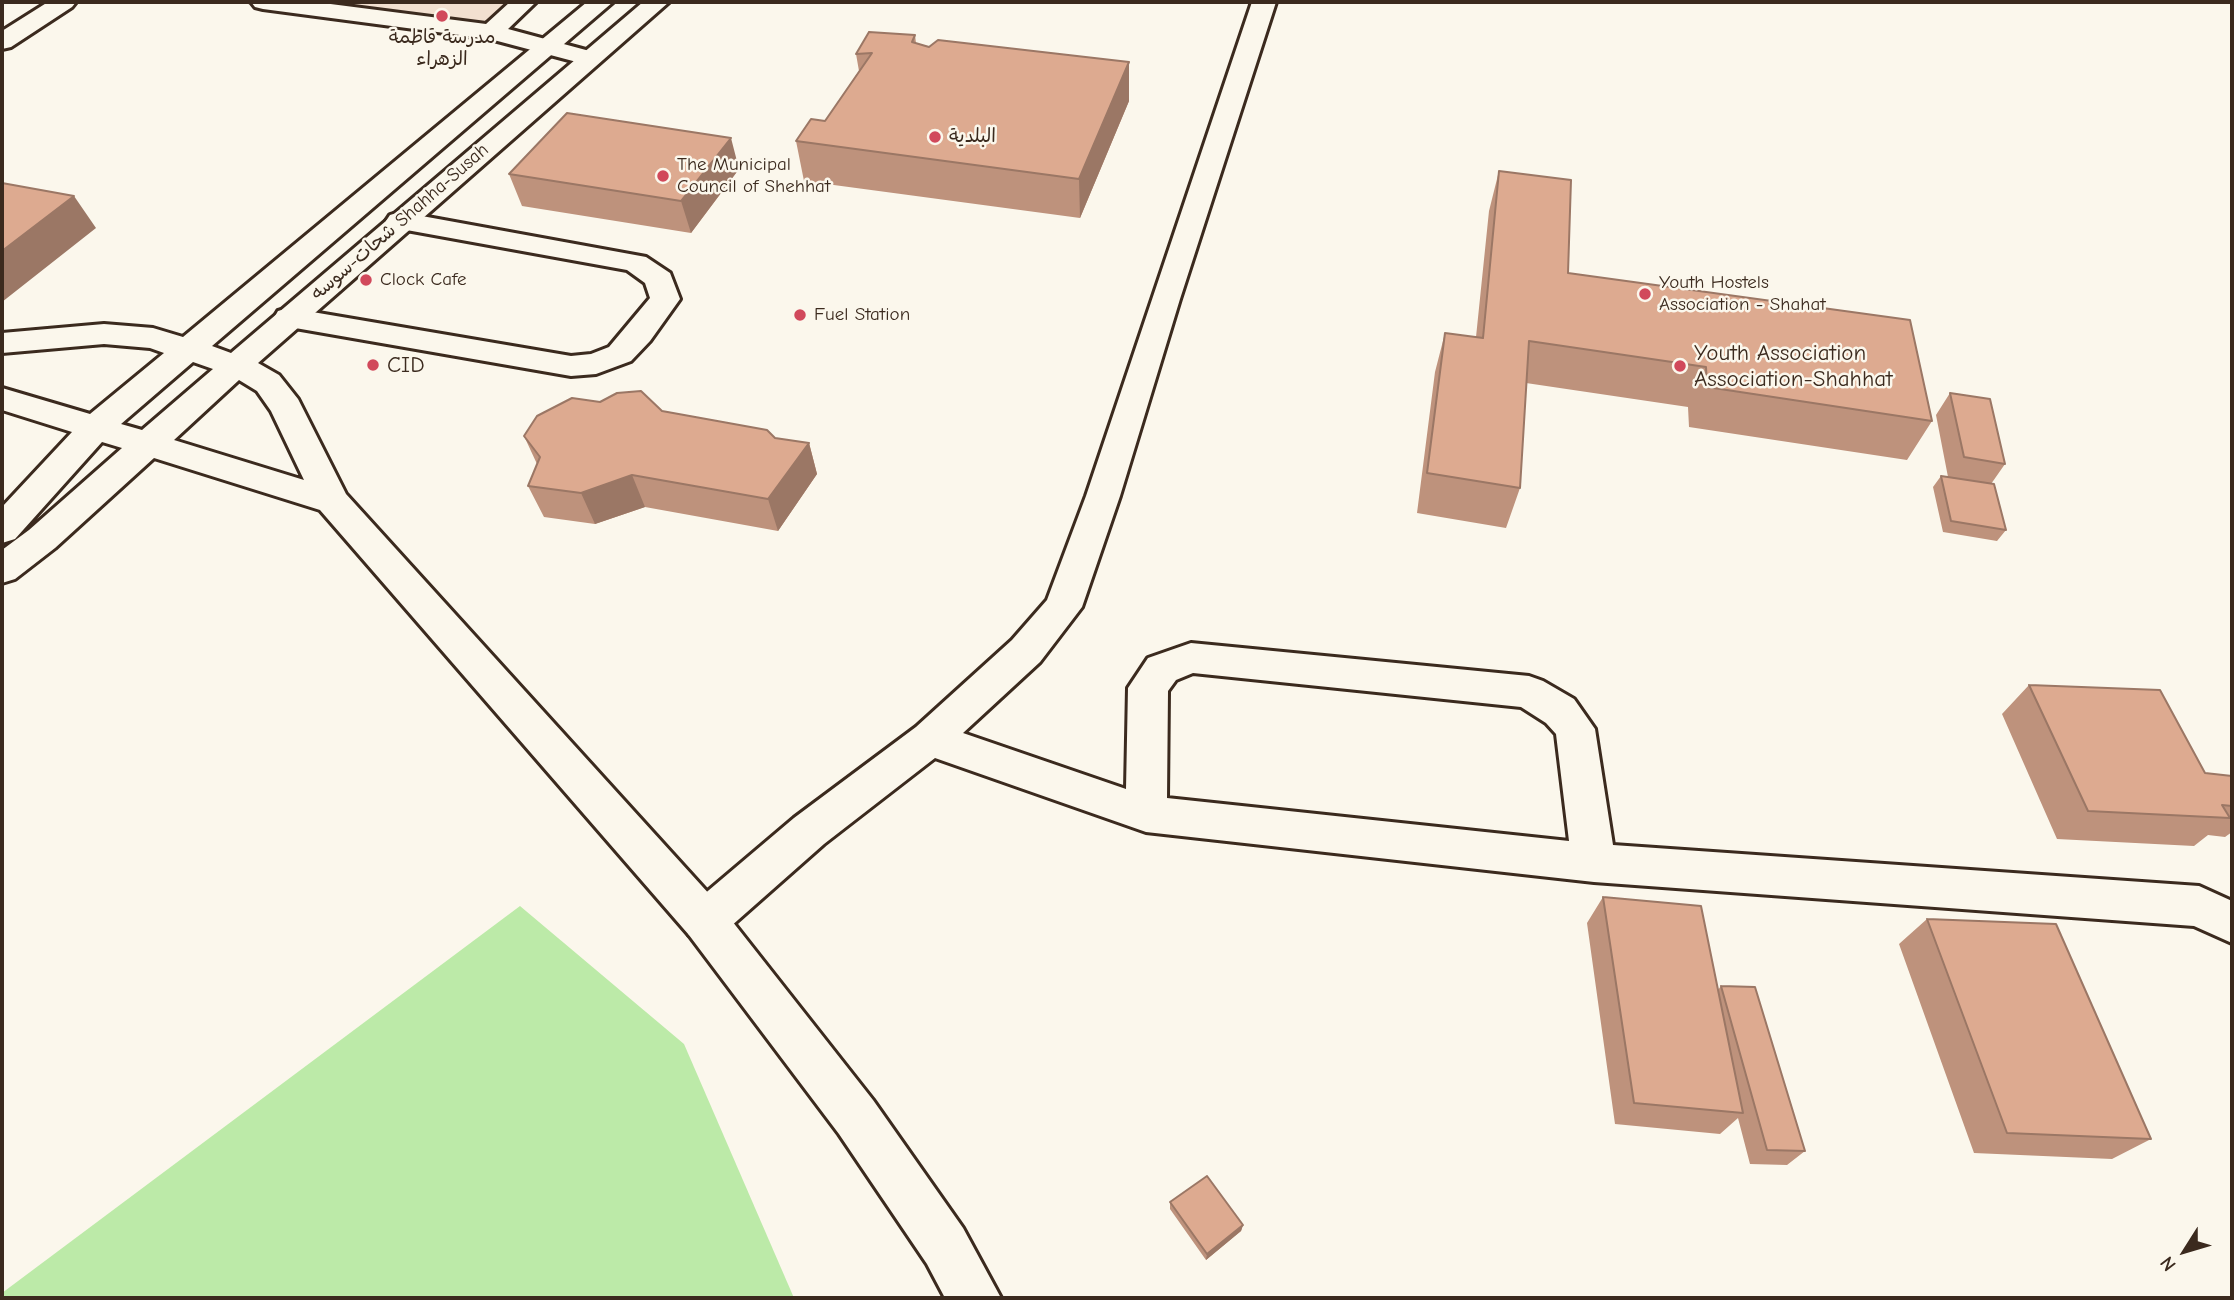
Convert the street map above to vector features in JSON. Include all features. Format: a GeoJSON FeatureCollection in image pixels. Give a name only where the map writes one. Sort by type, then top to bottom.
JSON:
{"type":"FeatureCollection","features":[{"type":"Feature","properties":{"kind":"main road"},"geometry":{"type":"LineString","coordinates":[[2,42],[64,2]]}},
{"type":"Feature","properties":{"kind":"main road"},"geometry":{"type":"LineString","coordinates":[[263,2],[491,32],[588,58]]}},
{"type":"Feature","properties":{"kind":"main road"},"geometry":{"type":"LineString","coordinates":[[491,32],[524,2]]}},
{"type":"Feature","properties":{"kind":"main road","name":"شحات-سوسه Shahha-Susah"},"geometry":{"type":"LineString","coordinates":[[2,530],[95,428],[601,2]]}},
{"type":"Feature","properties":{"kind":"main road","name":"شحات-سوسه Shahha-Susah"},"geometry":{"type":"LineString","coordinates":[[2,569],[42,539],[400,221],[588,58],[657,2]]}},
{"type":"Feature","properties":{"kind":"main road"},"geometry":{"type":"LineString","coordinates":[[705,921],[809,831],[930,739],[1026,651],[1063,607],[1104,496],[1264,2]]}},
{"type":"Feature","properties":{"kind":"main road"},"geometry":{"type":"LineString","coordinates":[[289,318],[571,366],[596,364],[620,354],[665,299],[659,279],[636,263],[400,221]]}},
{"type":"Feature","properties":{"kind":"main road"},"geometry":{"type":"LineString","coordinates":[[2,343],[104,334],[153,338],[239,366],[268,383],[286,407],[332,501],[705,921],[856,1116],[946,1246],[974,1298]]}},
{"type":"Feature","properties":{"kind":"main road"},"geometry":{"type":"LineString","coordinates":[[2,399],[332,501]]}},
{"type":"Feature","properties":{"kind":"main road"},"geometry":{"type":"LineString","coordinates":[[1146,814],[1148,688],[1162,669],[1191,658],[1529,692],[1560,711],[1575,729],[1594,863]]}},
{"type":"Feature","properties":{"kind":"main road"},"geometry":{"type":"LineString","coordinates":[[930,739],[1146,814],[1594,863],[2199,906],[2232,923]]}},
{"type":"Feature","properties":{"kind":"shaded area","name":"مدرسة قاطمة الزهراء"},"geometry":{"type":"Polygon","coordinates":[[[278,2],[518,2],[486,31],[278,2]]]}},
{"type":"Feature","properties":{"kind":"green space"},"geometry":{"type":"Polygon","coordinates":[[[520,906],[684,1044],[794,1298],[2,1298],[2,1293],[520,906]]]}},
{"type":"Feature","properties":{"kind":"building"},"geometry":{"type":"Polygon","coordinates":[[[869,32],[915,35],[912,42],[929,47],[938,40],[1129,62],[1079,179],[796,141],[811,119],[825,121],[872,53],[856,54],[869,32]]]}},
{"type":"Feature","properties":{"kind":"building"},"geometry":{"type":"Polygon","coordinates":[[[567,113],[731,138],[681,201],[509,174],[567,113]]]}},
{"type":"Feature","properties":{"kind":"building"},"geometry":{"type":"Polygon","coordinates":[[[1499,171],[1571,180],[1568,273],[1910,320],[1932,421],[1707,387],[1706,367],[1529,341],[1520,488],[1427,473],[1445,333],[1483,338],[1499,171]]]}},
{"type":"Feature","properties":{"kind":"building"},"geometry":{"type":"Polygon","coordinates":[[[2,183],[74,196],[2,251],[2,183]]]}},
{"type":"Feature","properties":{"kind":"building"},"geometry":{"type":"Polygon","coordinates":[[[641,391],[662,411],[767,430],[775,438],[809,443],[768,499],[632,475],[581,493],[528,486],[540,457],[524,436],[537,416],[572,398],[600,402],[617,393],[641,391]]]}},
{"type":"Feature","properties":{"kind":"building"},"geometry":{"type":"Polygon","coordinates":[[[1950,393],[1990,399],[2005,464],[1964,457],[1950,393]]]}},
{"type":"Feature","properties":{"kind":"building"},"geometry":{"type":"Polygon","coordinates":[[[1941,476],[1994,484],[2006,530],[1951,521],[1941,476]]]}},
{"type":"Feature","properties":{"kind":"building"},"geometry":{"type":"Polygon","coordinates":[[[2029,685],[2160,690],[2205,773],[2232,776],[2232,806],[2222,805],[2230,818],[2088,811],[2029,685]]]}},
{"type":"Feature","properties":{"kind":"building"},"geometry":{"type":"Polygon","coordinates":[[[1603,897],[1701,906],[1743,1113],[1634,1103],[1603,897]]]}},
{"type":"Feature","properties":{"kind":"building"},"geometry":{"type":"Polygon","coordinates":[[[1927,919],[2056,924],[2151,1139],[2007,1133],[1927,919]]]}},
{"type":"Feature","properties":{"kind":"building"},"geometry":{"type":"Polygon","coordinates":[[[1721,986],[1755,987],[1805,1151],[1767,1150],[1721,986]]]}},
{"type":"Feature","properties":{"kind":"building"},"geometry":{"type":"Polygon","coordinates":[[[1207,1176],[1243,1225],[1207,1254],[1170,1202],[1207,1176]]]}},
{"type":"Feature","properties":{"kind":"place","name":"مدرسة قاطمة الزهراء"},"geometry":{"type":"Point","coordinates":[442,16]}},
{"type":"Feature","properties":{"kind":"place","name":"البلدية"},"geometry":{"type":"Point","coordinates":[935,137]}},
{"type":"Feature","properties":{"kind":"place","name":"The Municipal Council of Shehhat"},"geometry":{"type":"Point","coordinates":[663,176]}},
{"type":"Feature","properties":{"kind":"place","name":"Clock Cafe"},"geometry":{"type":"Point","coordinates":[366,280]}},
{"type":"Feature","properties":{"kind":"place","name":"Youth Hostels Association - Shahat"},"geometry":{"type":"Point","coordinates":[1645,294]}},
{"type":"Feature","properties":{"kind":"place","name":"Fuel Station"},"geometry":{"type":"Point","coordinates":[800,315]}},
{"type":"Feature","properties":{"kind":"place","name":"CID"},"geometry":{"type":"Point","coordinates":[373,365]}},
{"type":"Feature","properties":{"kind":"place","name":"Youth Association Association-Shahhat"},"geometry":{"type":"Point","coordinates":[1680,366]}}]}
